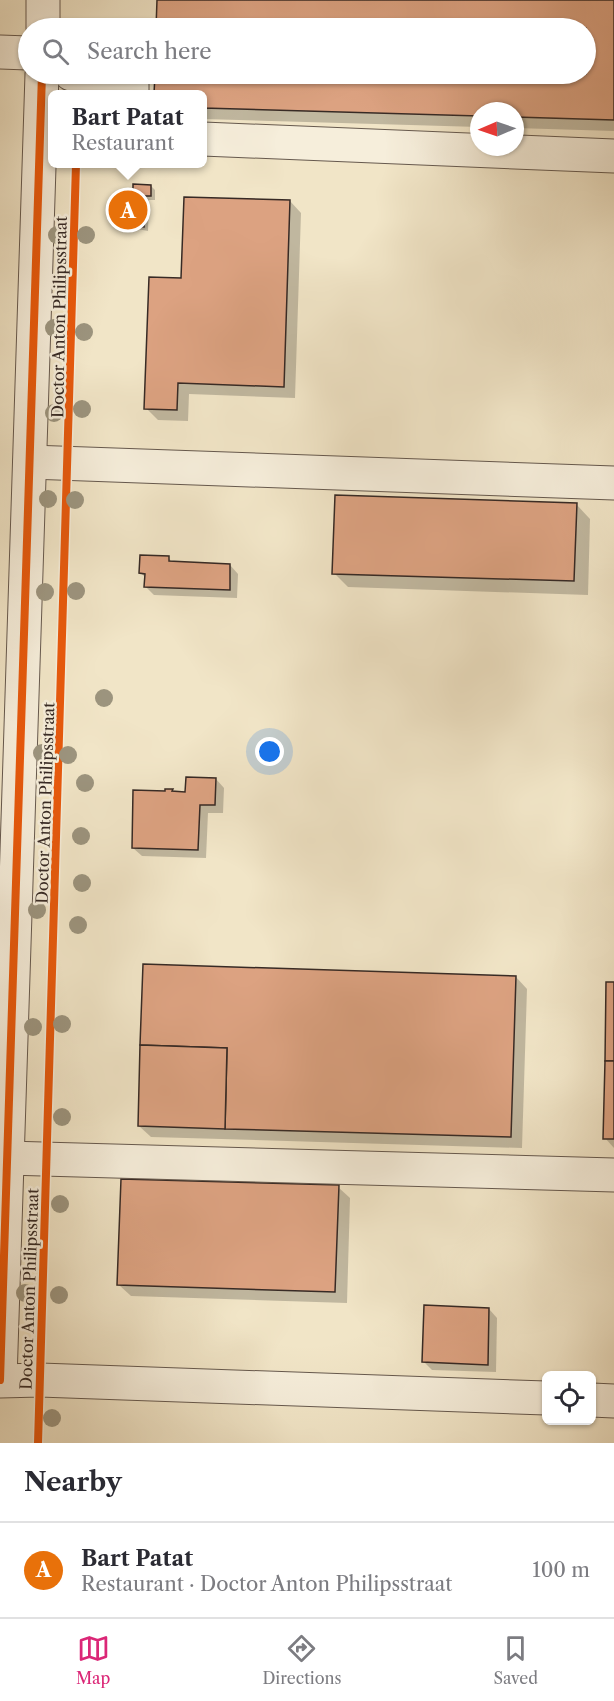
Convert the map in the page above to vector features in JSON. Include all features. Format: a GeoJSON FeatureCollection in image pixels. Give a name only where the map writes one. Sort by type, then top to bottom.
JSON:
{"type":"FeatureCollection","features":[{"type":"Feature","properties":{"kind":"street"},"geometry":{"type":"LineString","coordinates":[[43,18],[44,0]]}},
{"type":"Feature","properties":{"kind":"street"},"geometry":{"type":"LineString","coordinates":[[0,52],[18,53]]}},
{"type":"Feature","properties":{"kind":"street","name":"Doctor Anton Philipsstraat"},"geometry":{"type":"LineString","coordinates":[[0,1381],[42,84]]}},
{"type":"Feature","properties":{"kind":"street"},"geometry":{"type":"LineString","coordinates":[[207,140],[614,156]]}},
{"type":"Feature","properties":{"kind":"street"},"geometry":{"type":"LineString","coordinates":[[30,462],[614,483]]}},
{"type":"Feature","properties":{"kind":"street"},"geometry":{"type":"LineString","coordinates":[[7,1158],[614,1175]]}},
{"type":"Feature","properties":{"kind":"street"},"geometry":{"type":"LineString","coordinates":[[0,1381],[52,1380],[542,1398]]}},
{"type":"Feature","properties":{"kind":"street"},"geometry":{"type":"LineString","coordinates":[[596,1400],[614,1401]]}},
{"type":"Feature","properties":{"kind":"building"},"geometry":{"type":"Polygon","coordinates":[[[157,0],[614,0],[614,120],[524,117],[524,102],[470,102],[470,116],[207,108],[207,90],[154,90],[154,84],[596,84],[596,18],[156,18],[157,0]]]}},
{"type":"Feature","properties":{"kind":"building"},"geometry":{"type":"Polygon","coordinates":[[[133,184],[151,185],[151,196],[145,196],[144,227],[121,224],[121,197],[133,197],[133,184]]]}},
{"type":"Feature","properties":{"kind":"building"},"geometry":{"type":"Polygon","coordinates":[[[184,197],[290,200],[284,387],[178,383],[177,410],[144,409],[149,277],[181,278],[184,197]]]}},
{"type":"Feature","properties":{"kind":"building"},"geometry":{"type":"Polygon","coordinates":[[[335,495],[577,503],[574,581],[332,574],[335,495]]]}},
{"type":"Feature","properties":{"kind":"building"},"geometry":{"type":"Polygon","coordinates":[[[140,555],[169,556],[169,561],[230,564],[230,590],[144,587],[145,574],[139,573],[140,555]]]}},
{"type":"Feature","properties":{"kind":"building"},"geometry":{"type":"Polygon","coordinates":[[[186,777],[216,778],[215,805],[200,805],[198,850],[132,848],[133,790],[173,789],[172,791],[185,792],[186,777]]]}},
{"type":"Feature","properties":{"kind":"building"},"geometry":{"type":"Polygon","coordinates":[[[143,964],[516,976],[511,1137],[225,1129],[227,1048],[140,1045],[143,964]]]}},
{"type":"Feature","properties":{"kind":"building"},"geometry":{"type":"Polygon","coordinates":[[[606,982],[614,982],[614,1061],[605,1061],[606,982]]]}},
{"type":"Feature","properties":{"kind":"building"},"geometry":{"type":"Polygon","coordinates":[[[140,1045],[227,1048],[225,1129],[138,1126],[140,1045]]]}},
{"type":"Feature","properties":{"kind":"building"},"geometry":{"type":"Polygon","coordinates":[[[605,1061],[614,1061],[614,1139],[603,1139],[605,1061]]]}},
{"type":"Feature","properties":{"kind":"building"},"geometry":{"type":"Polygon","coordinates":[[[121,1179],[339,1185],[335,1292],[117,1285],[121,1179]]]}},
{"type":"Feature","properties":{"kind":"building"},"geometry":{"type":"Polygon","coordinates":[[[424,1305],[489,1308],[488,1365],[422,1362],[424,1305]]]}},
{"type":"Feature","properties":{"kind":"cycle path"},"geometry":{"type":"LineString","coordinates":[[0,1380],[42,84]]}},
{"type":"Feature","properties":{"kind":"cycle path"},"geometry":{"type":"LineString","coordinates":[[38,1443],[76,168]]}},
{"type":"Feature","properties":{"kind":"place","name":"Bart Patat"},"geometry":{"type":"Point","coordinates":[128,210]}}]}
